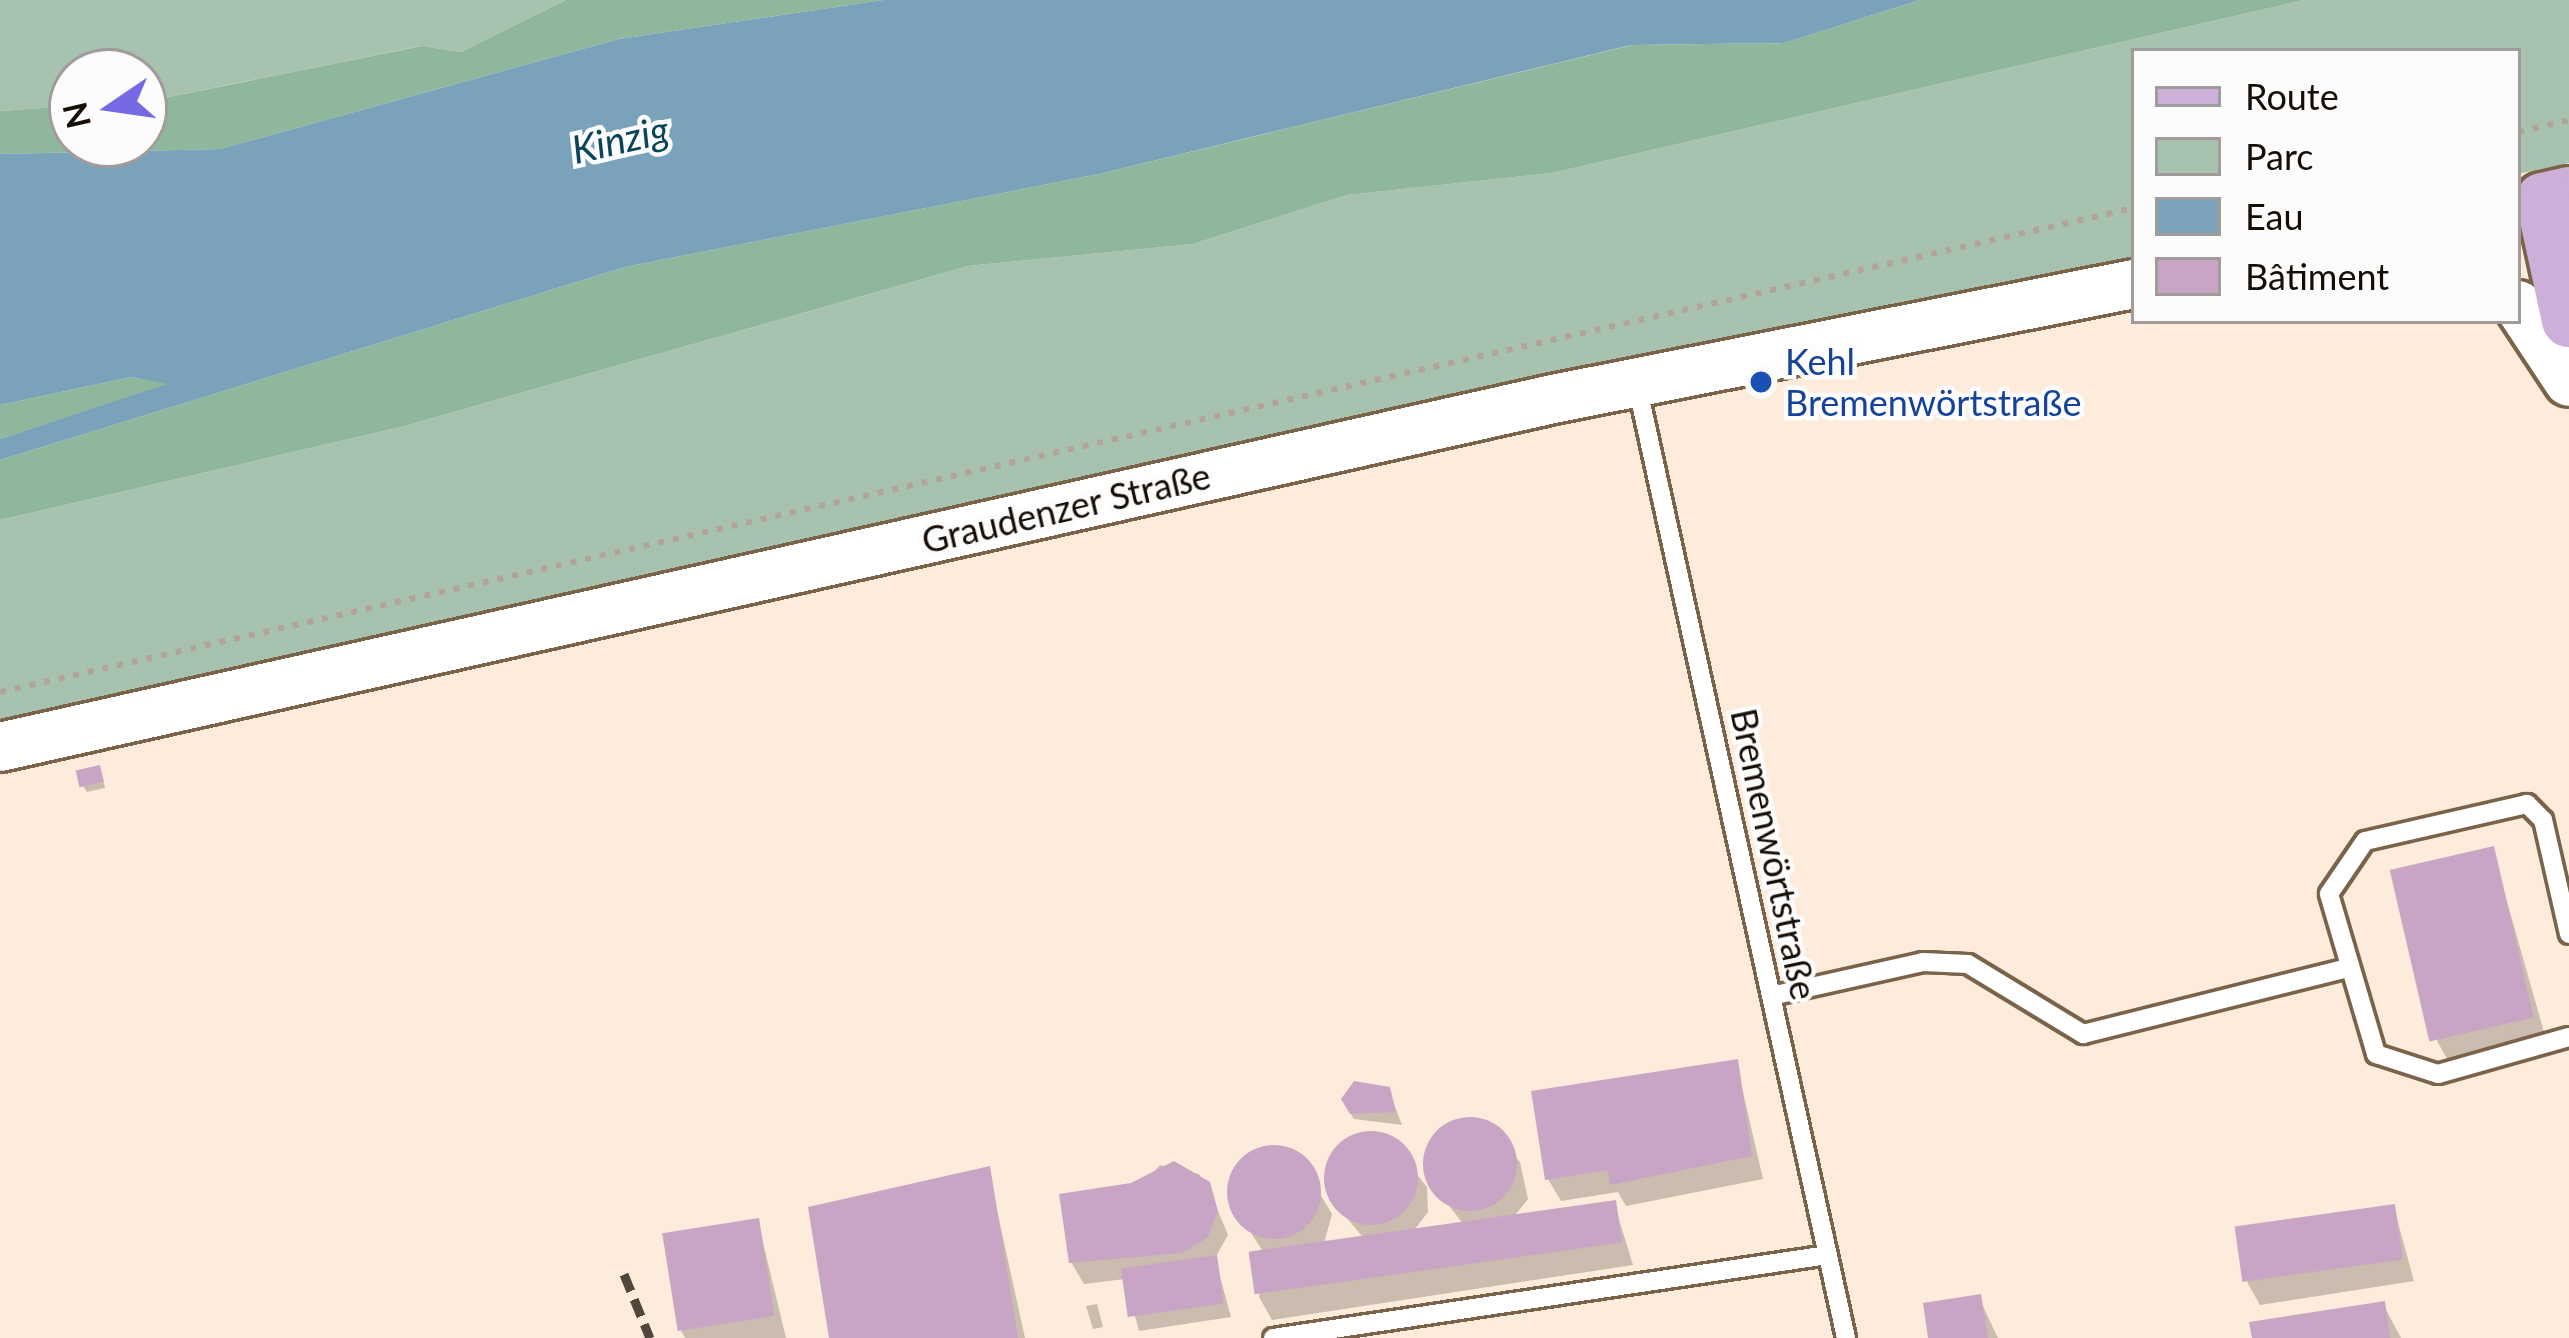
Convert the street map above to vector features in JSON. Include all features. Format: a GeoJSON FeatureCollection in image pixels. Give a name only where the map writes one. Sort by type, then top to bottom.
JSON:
{"type":"FeatureCollection","features":[{"type":"Feature","properties":{"kind":"main road"},"geometry":{"type":"LineString","coordinates":[[2543,200],[2569,320]]}},
{"type":"Feature","properties":{"kind":"street","name":"Graudenzer Straße"},"geometry":{"type":"LineString","coordinates":[[0,747],[1637,385],[2131,285]]}},
{"type":"Feature","properties":{"kind":"street"},"geometry":{"type":"LineString","coordinates":[[2521,310],[2569,382]]}},
{"type":"Feature","properties":{"kind":"lane","name":"Bremenwörtstraße"},"geometry":{"type":"LineString","coordinates":[[1637,385],[1846,1338]]}},
{"type":"Feature","properties":{"kind":"lane"},"geometry":{"type":"LineString","coordinates":[[2569,934],[2543,820],[2527,804],[2499,805],[2365,841],[2330,894],[2347,968],[2376,1054],[2438,1074],[2569,1037]]}},
{"type":"Feature","properties":{"kind":"lane"},"geometry":{"type":"LineString","coordinates":[[1771,996],[1923,962],[1968,964],[2083,1034],[2347,968]]}},
{"type":"Feature","properties":{"kind":"lane"},"geometry":{"type":"LineString","coordinates":[[1274,1338],[1828,1255]]}},
{"type":"Feature","properties":{"kind":"path"},"geometry":{"type":"LineString","coordinates":[[2521,131],[2569,120]]}},
{"type":"Feature","properties":{"kind":"path"},"geometry":{"type":"LineString","coordinates":[[0,692],[2131,209]]}},
{"type":"Feature","properties":{"kind":"green space"},"geometry":{"type":"Polygon","coordinates":[[[0,0],[566,0],[461,52],[421,46],[168,97],[168,48],[48,48],[48,108],[0,111],[0,0]]]}},
{"type":"Feature","properties":{"kind":"green space"},"geometry":{"type":"Polygon","coordinates":[[[566,0],[883,0],[619,39],[220,149],[168,150],[168,97],[422,46],[461,52],[566,0]]]}},
{"type":"Feature","properties":{"kind":"green space"},"geometry":{"type":"Polygon","coordinates":[[[1920,0],[2304,0],[1552,173],[1347,195],[1193,244],[968,266],[401,427],[0,520],[0,460],[625,267],[1099,174],[1632,45],[1784,43],[1920,0]]]}},
{"type":"Feature","properties":{"kind":"green space"},"geometry":{"type":"Polygon","coordinates":[[[2304,0],[2569,0],[2569,163],[2521,173],[2521,48],[2131,48],[2131,258],[0,731],[0,520],[401,427],[968,266],[1193,244],[1347,195],[1552,173],[2304,0]]]}},
{"type":"Feature","properties":{"kind":"green space"},"geometry":{"type":"Polygon","coordinates":[[[48,108],[48,153],[0,154],[0,111],[48,108]]]}},
{"type":"Feature","properties":{"kind":"green space"},"geometry":{"type":"Polygon","coordinates":[[[131,377],[170,384],[0,439],[0,405],[131,377]]]}},
{"type":"Feature","properties":{"kind":"water","name":"Kinzig"},"geometry":{"type":"Polygon","coordinates":[[[883,0],[1920,0],[1784,43],[1631,45],[1099,174],[625,267],[0,460],[0,439],[167,384],[131,377],[0,405],[0,154],[48,153],[48,168],[168,168],[168,150],[220,149],[619,39],[883,0]]]}},
{"type":"Feature","properties":{"kind":"building"},"geometry":{"type":"Polygon","coordinates":[[[100,765],[104,782],[79,787],[76,771],[100,765]]]}},
{"type":"Feature","properties":{"kind":"building"},"geometry":{"type":"Polygon","coordinates":[[[2494,846],[2534,1017],[2429,1042],[2390,870],[2494,846]]]}},
{"type":"Feature","properties":{"kind":"building"},"geometry":{"type":"Polygon","coordinates":[[[1738,1059],[1752,1156],[1610,1185],[1608,1170],[1545,1180],[1531,1091],[1738,1059]]]}},
{"type":"Feature","properties":{"kind":"building"},"geometry":{"type":"Polygon","coordinates":[[[1354,1081],[1390,1087],[1396,1112],[1350,1114],[1341,1099],[1354,1081]]]}},
{"type":"Feature","properties":{"kind":"building"},"geometry":{"type":"Polygon","coordinates":[[[1470,1117],[1488,1120],[1503,1131],[1514,1146],[1514,1182],[1503,1197],[1488,1208],[1470,1211],[1452,1208],[1437,1197],[1426,1182],[1423,1164],[1426,1146],[1437,1131],[1452,1120],[1470,1117]]]}},
{"type":"Feature","properties":{"kind":"building"},"geometry":{"type":"Polygon","coordinates":[[[1371,1131],[1389,1134],[1404,1145],[1415,1160],[1415,1196],[1404,1211],[1389,1222],[1371,1225],[1353,1222],[1338,1211],[1327,1196],[1324,1178],[1327,1160],[1338,1145],[1353,1134],[1371,1131]]]}},
{"type":"Feature","properties":{"kind":"building"},"geometry":{"type":"Polygon","coordinates":[[[1274,1145],[1307,1159],[1321,1192],[1307,1225],[1274,1239],[1241,1225],[1227,1192],[1241,1159],[1274,1145]]]}},
{"type":"Feature","properties":{"kind":"building"},"geometry":{"type":"Polygon","coordinates":[[[1174,1161],[1210,1182],[1218,1211],[1207,1238],[1182,1253],[1069,1263],[1059,1194],[1131,1183],[1174,1161]]]}},
{"type":"Feature","properties":{"kind":"building"},"geometry":{"type":"Polygon","coordinates":[[[990,1166],[1018,1338],[829,1338],[808,1207],[990,1166]]]}},
{"type":"Feature","properties":{"kind":"building"},"geometry":{"type":"Polygon","coordinates":[[[1616,1200],[1622,1243],[1255,1294],[1249,1252],[1616,1200]]]}},
{"type":"Feature","properties":{"kind":"building"},"geometry":{"type":"Polygon","coordinates":[[[2395,1204],[2403,1259],[2242,1282],[2235,1227],[2395,1204]]]}},
{"type":"Feature","properties":{"kind":"building"},"geometry":{"type":"Polygon","coordinates":[[[759,1218],[774,1316],[678,1331],[662,1233],[759,1218]]]}},
{"type":"Feature","properties":{"kind":"building"},"geometry":{"type":"Polygon","coordinates":[[[1217,1255],[1224,1304],[1128,1317],[1121,1268],[1217,1255]]]}},
{"type":"Feature","properties":{"kind":"building"},"geometry":{"type":"Polygon","coordinates":[[[1981,1294],[1988,1338],[1928,1338],[1923,1303],[1981,1294]]]}},
{"type":"Feature","properties":{"kind":"building"},"geometry":{"type":"Polygon","coordinates":[[[2385,1301],[2390,1338],[2252,1338],[2249,1322],[2385,1301]]]}},
{"type":"Feature","properties":{"kind":"railway"},"geometry":{"type":"LineString","coordinates":[[624,1274],[650,1338]]}},
{"type":"Feature","properties":{"kind":"place","name":"Kehl Bremenwörtstraße"},"geometry":{"type":"Point","coordinates":[1761,382]}}]}
